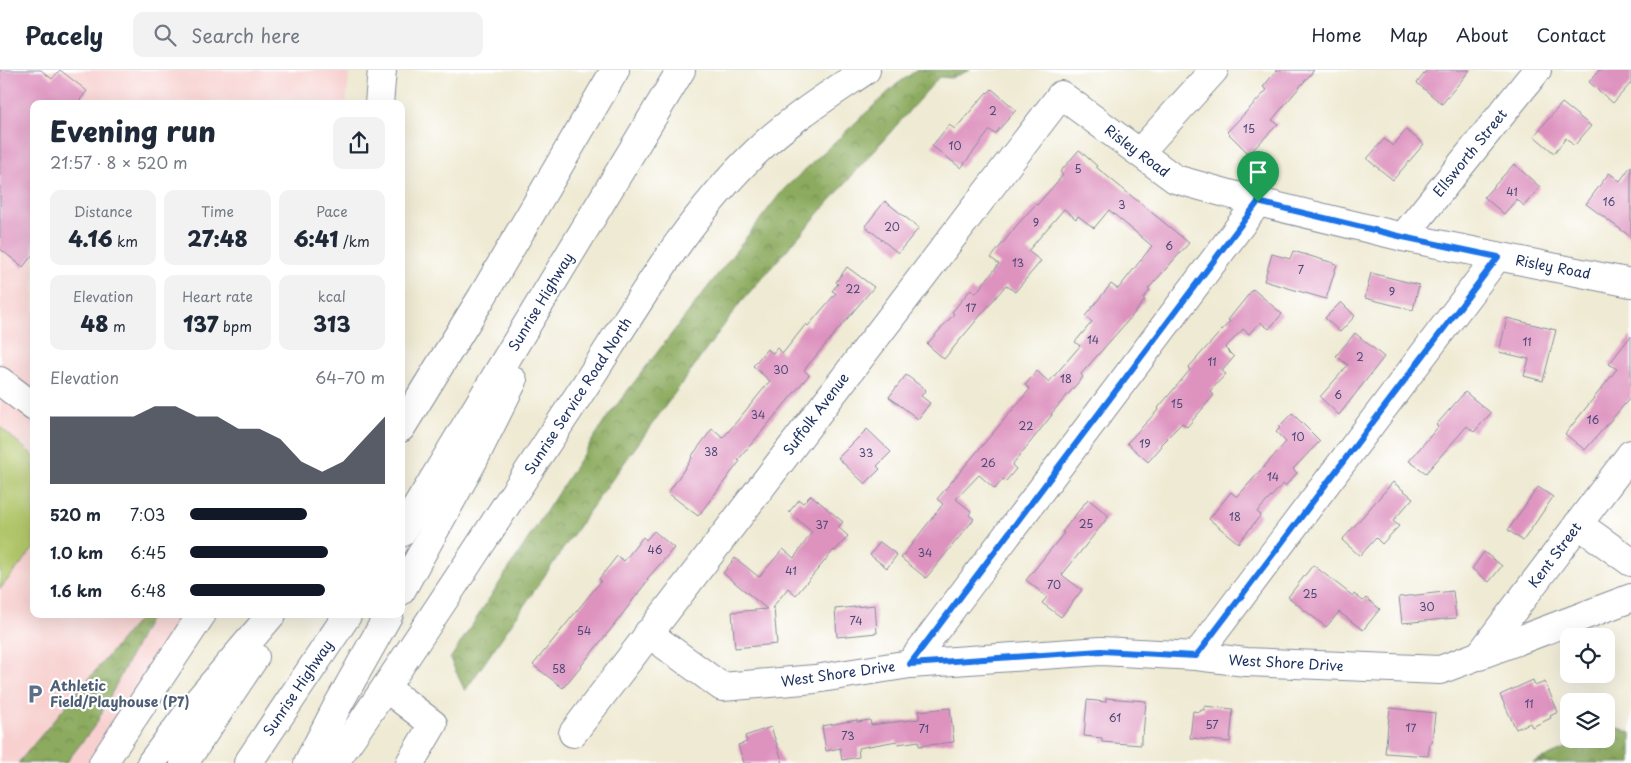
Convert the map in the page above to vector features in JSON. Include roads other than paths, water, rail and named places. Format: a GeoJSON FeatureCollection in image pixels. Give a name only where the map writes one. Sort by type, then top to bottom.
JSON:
{"type":"FeatureCollection","features":[{"type":"Feature","properties":{"kind":"main road"},"geometry":{"type":"LineString","coordinates":[[379,100],[382,70]]}},
{"type":"Feature","properties":{"kind":"main road"},"geometry":{"type":"LineString","coordinates":[[405,422],[492,281],[615,70]]}},
{"type":"Feature","properties":{"kind":"main road","name":"Sunrise Highway"},"geometry":{"type":"LineString","coordinates":[[405,526],[681,70]]}},
{"type":"Feature","properties":{"kind":"main road","name":"Sunrise Service Road North"},"geometry":{"type":"LineString","coordinates":[[334,763],[386,688],[654,278],[704,207],[757,150],[787,126],[866,70]]}},
{"type":"Feature","properties":{"kind":"main road"},"geometry":{"type":"LineString","coordinates":[[1140,152],[1214,70]]}},
{"type":"Feature","properties":{"kind":"main road","name":"Ellsworth Street"},"geometry":{"type":"LineString","coordinates":[[1403,237],[1537,70]]}},
{"type":"Feature","properties":{"kind":"main road","name":"Risley Road"},"geometry":{"type":"LineString","coordinates":[[1061,95],[1175,179],[1258,202],[1403,237],[1631,283]]}},
{"type":"Feature","properties":{"kind":"main road","name":"Suffolk Avenue"},"geometry":{"type":"LineString","coordinates":[[573,733],[1061,95]]}},
{"type":"Feature","properties":{"kind":"main road"},"geometry":{"type":"LineString","coordinates":[[405,584],[473,461],[613,184]]}},
{"type":"Feature","properties":{"kind":"main road"},"geometry":{"type":"LineString","coordinates":[[910,664],[1258,202]]}},
{"type":"Feature","properties":{"kind":"main road"},"geometry":{"type":"LineString","coordinates":[[1196,656],[1498,257]]}},
{"type":"Feature","properties":{"kind":"main road"},"geometry":{"type":"LineString","coordinates":[[0,381],[30,404]]}},
{"type":"Feature","properties":{"kind":"main road","name":"Kent Street"},"geometry":{"type":"LineString","coordinates":[[1479,656],[1631,454]]}},
{"type":"Feature","properties":{"kind":"main road"},"geometry":{"type":"LineString","coordinates":[[1578,524],[1631,562]]}},
{"type":"Feature","properties":{"kind":"main road","name":"West Shore Drive"},"geometry":{"type":"LineString","coordinates":[[648,633],[722,688],[815,679],[910,664],[1101,651],[1196,656],[1246,662],[1440,670],[1631,598]]}},
{"type":"Feature","properties":{"kind":"main road"},"geometry":{"type":"LineString","coordinates":[[103,763],[199,618]]}},
{"type":"Feature","properties":{"kind":"main road"},"geometry":{"type":"LineString","coordinates":[[151,763],[192,708],[269,618]]}},
{"type":"Feature","properties":{"kind":"main road"},"geometry":{"type":"LineString","coordinates":[[184,763],[280,618]]}},
{"type":"Feature","properties":{"kind":"main road","name":"Sunrise Highway"},"geometry":{"type":"LineString","coordinates":[[248,763],[345,618]]}},
{"type":"Feature","properties":{"kind":"main road"},"geometry":{"type":"LineString","coordinates":[[308,763],[387,618]]}},
{"type":"Feature","properties":{"kind":"main road"},"geometry":{"type":"LineString","coordinates":[[386,688],[433,724],[410,763]]}},
{"type":"Feature","properties":{"kind":"place","name":"Athletic Field/Playhouse (P7)"},"geometry":{"type":"Point","coordinates":[35,694]}}]}
